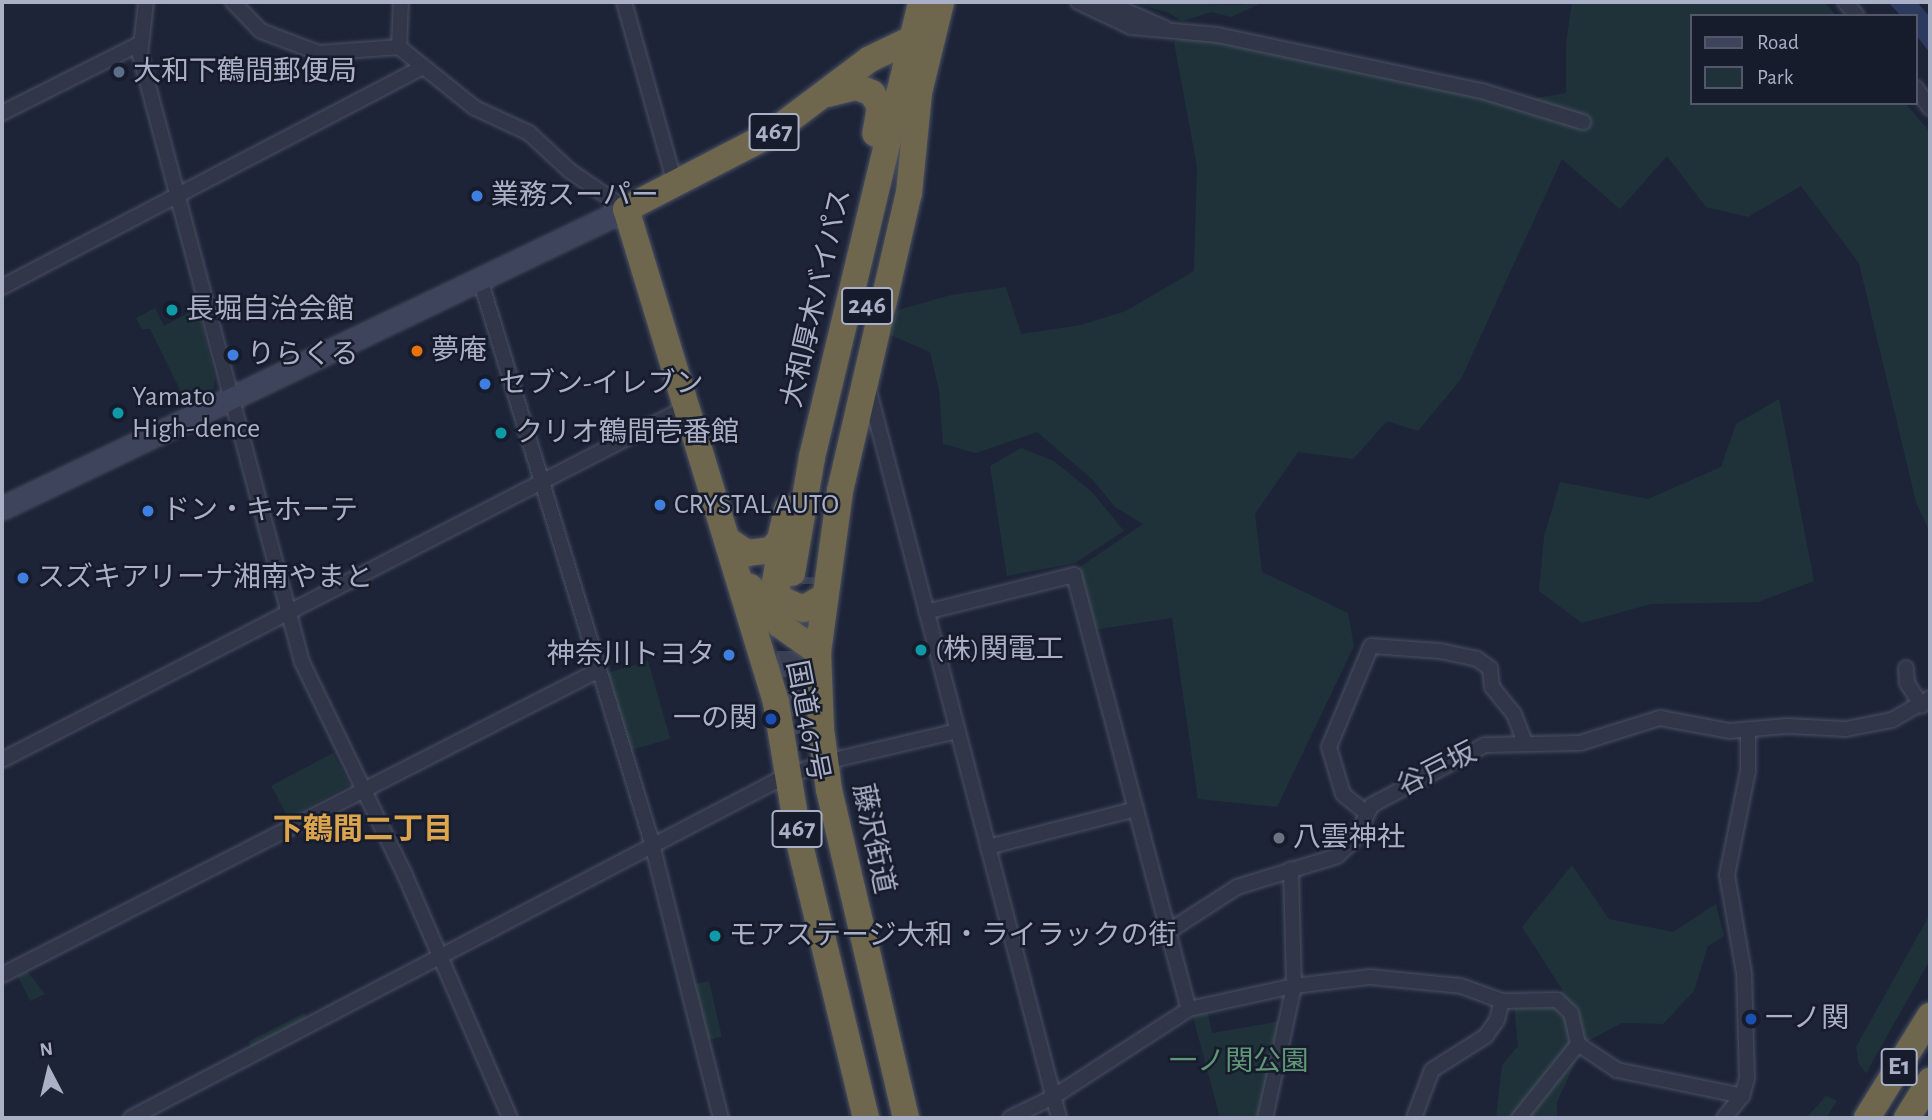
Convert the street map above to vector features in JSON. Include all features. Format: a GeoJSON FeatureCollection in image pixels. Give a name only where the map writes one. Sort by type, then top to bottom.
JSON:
{"type":"FeatureCollection","features":[{"type":"Feature","properties":{"kind":"highway","name":"246"},"geometry":{"type":"LineString","coordinates":[[921,2],[922,38]]}},
{"type":"Feature","properties":{"kind":"highway","name":"246"},"geometry":{"type":"LineString","coordinates":[[922,38],[941,2]]}},
{"type":"Feature","properties":{"kind":"highway","name":"467"},"geometry":{"type":"LineString","coordinates":[[626,209],[769,135],[870,60],[922,38]]}},
{"type":"Feature","properties":{"kind":"highway","name":"大和厚木バイパス"},"geometry":{"type":"LineString","coordinates":[[809,582],[839,423],[919,92],[922,38]]}},
{"type":"Feature","properties":{"kind":"highway","name":"大和厚木バイパス"},"geometry":{"type":"LineString","coordinates":[[809,582],[811,457],[881,137],[922,38]]}},
{"type":"Feature","properties":{"kind":"highway"},"geometry":{"type":"LineString","coordinates":[[827,94],[846,87],[865,89],[878,100],[881,137]]}},
{"type":"Feature","properties":{"kind":"highway"},"geometry":{"type":"LineString","coordinates":[[784,529],[775,582],[780,599],[803,609],[809,582],[840,491],[909,193],[919,92]]}},
{"type":"Feature","properties":{"kind":"highway","name":"246"},"geometry":{"type":"LineString","coordinates":[[784,529],[797,454],[881,137]]}},
{"type":"Feature","properties":{"kind":"highway","name":"国道467号"},"geometry":{"type":"LineString","coordinates":[[626,209],[766,666],[787,777],[866,1118]]}},
{"type":"Feature","properties":{"kind":"highway"},"geometry":{"type":"LineString","coordinates":[[729,541],[738,550],[759,555],[777,545],[784,529]]}},
{"type":"Feature","properties":{"kind":"highway","name":"国道467号"},"geometry":{"type":"LineString","coordinates":[[729,541],[763,607],[809,647]]}},
{"type":"Feature","properties":{"kind":"highway","name":"藤沢街道"},"geometry":{"type":"LineString","coordinates":[[809,582],[809,647],[825,762],[906,1118]]}},
{"type":"Feature","properties":{"kind":"highway"},"geometry":{"type":"LineString","coordinates":[[766,666],[777,646],[809,647]]}},
{"type":"Feature","properties":{"kind":"highway","name":"E1"},"geometry":{"type":"LineString","coordinates":[[1867,1118],[1930,1016]]}},
{"type":"Feature","properties":{"kind":"highway","name":"E1"},"geometry":{"type":"LineString","coordinates":[[1907,1118],[1930,1082]]}},
{"type":"Feature","properties":{"kind":"street"},"geometry":{"type":"LineString","coordinates":[[146,2],[139,44],[302,662],[363,790],[510,1118]]}},
{"type":"Feature","properties":{"kind":"street"},"geometry":{"type":"LineString","coordinates":[[233,2],[261,31],[319,53],[399,47],[475,108],[529,133],[570,171],[626,209]]}},
{"type":"Feature","properties":{"kind":"street"},"geometry":{"type":"LineString","coordinates":[[399,47],[401,2]]}},
{"type":"Feature","properties":{"kind":"street"},"geometry":{"type":"LineString","coordinates":[[624,2],[675,184]]}},
{"type":"Feature","properties":{"kind":"street"},"geometry":{"type":"LineString","coordinates":[[1078,2],[1131,27],[1218,35],[1482,91],[1583,122]]}},
{"type":"Feature","properties":{"kind":"street"},"geometry":{"type":"LineString","coordinates":[[1106,2],[1170,30]]}},
{"type":"Feature","properties":{"kind":"street"},"geometry":{"type":"LineString","coordinates":[[2,113],[139,44]]}},
{"type":"Feature","properties":{"kind":"street"},"geometry":{"type":"LineString","coordinates":[[2,287],[422,67]]}},
{"type":"Feature","properties":{"kind":"street"},"geometry":{"type":"LineString","coordinates":[[1918,91],[1930,108]]}},
{"type":"Feature","properties":{"kind":"street"},"geometry":{"type":"LineString","coordinates":[[2,508],[626,209]]}},
{"type":"Feature","properties":{"kind":"street"},"geometry":{"type":"LineString","coordinates":[[480,279],[653,845],[721,1118]]}},
{"type":"Feature","properties":{"kind":"street"},"geometry":{"type":"LineString","coordinates":[[865,376],[1059,1118]]}},
{"type":"Feature","properties":{"kind":"street"},"geometry":{"type":"LineString","coordinates":[[2,760],[687,407]]}},
{"type":"Feature","properties":{"kind":"street"},"geometry":{"type":"LineString","coordinates":[[926,612],[1074,575],[1189,1009]]}},
{"type":"Feature","properties":{"kind":"street"},"geometry":{"type":"LineString","coordinates":[[1365,812],[1343,794],[1329,747],[1371,646],[1440,651],[1477,659],[1490,668],[1492,687],[1514,714],[1525,742]]}},
{"type":"Feature","properties":{"kind":"street"},"geometry":{"type":"LineString","coordinates":[[1906,668],[1908,683],[1926,702]]}},
{"type":"Feature","properties":{"kind":"street"},"geometry":{"type":"LineString","coordinates":[[2,975],[599,670]]}},
{"type":"Feature","properties":{"kind":"street","name":"谷戸坂"},"geometry":{"type":"LineString","coordinates":[[1169,931],[1237,887],[1344,851],[1365,812],[1475,749],[1525,742],[1580,743],[1660,718],[1748,730],[1870,726],[1926,702]]}},
{"type":"Feature","properties":{"kind":"street"},"geometry":{"type":"LineString","coordinates":[[1724,1118],[1742,1096],[1748,1079],[1744,973],[1727,875],[1748,771],[1748,730]]}},
{"type":"Feature","properties":{"kind":"street"},"geometry":{"type":"LineString","coordinates":[[131,1118],[787,777],[825,762],[957,731]]}},
{"type":"Feature","properties":{"kind":"street"},"geometry":{"type":"LineString","coordinates":[[988,848],[1136,809]]}},
{"type":"Feature","properties":{"kind":"street"},"geometry":{"type":"LineString","coordinates":[[1265,1118],[1294,986],[1292,869]]}},
{"type":"Feature","properties":{"kind":"street"},"geometry":{"type":"LineString","coordinates":[[1010,1118],[1053,1097],[1189,1009],[1294,986],[1370,977],[1426,981],[1485,992],[1502,1001],[1557,1000],[1566,1005],[1578,1044],[1634,1076],[1742,1096]]}},
{"type":"Feature","properties":{"kind":"street"},"geometry":{"type":"LineString","coordinates":[[1413,1118],[1432,1070],[1486,1036],[1497,1020],[1502,1001]]}},
{"type":"Feature","properties":{"kind":"street"},"geometry":{"type":"LineString","coordinates":[[1519,1118],[1578,1044]]}},
{"type":"Feature","properties":{"kind":"green space"},"geometry":{"type":"Polygon","coordinates":[[[1129,2],[1240,5],[1264,2],[1231,17],[1212,12],[1182,21],[1167,12],[1129,2]]]}},
{"type":"Feature","properties":{"kind":"green space"},"geometry":{"type":"Polygon","coordinates":[[[1572,2],[1824,2],[1835,14],[1690,14],[1690,105],[1907,105],[1930,132],[1930,533],[1916,502],[1859,263],[1801,186],[1748,217],[1706,207],[1667,156],[1620,209],[1562,159],[1461,379],[1418,431],[1387,421],[1353,459],[1298,452],[1255,514],[1262,572],[1348,613],[1354,646],[1277,807],[1198,799],[1172,618],[1093,630],[1074,571],[1143,524],[1115,507],[1092,479],[1037,432],[976,453],[943,444],[939,390],[930,352],[888,334],[898,310],[951,295],[1006,287],[1021,334],[1081,325],[1126,311],[1194,271],[1197,167],[1174,42],[1198,32],[1520,101],[1566,93],[1566,43],[1572,2]]]}},
{"type":"Feature","properties":{"kind":"green space"},"geometry":{"type":"Polygon","coordinates":[[[155,308],[164,326],[198,308],[215,379],[214,388],[186,402],[150,329],[142,329],[136,318],[155,308]]]}},
{"type":"Feature","properties":{"kind":"green space"},"geometry":{"type":"Polygon","coordinates":[[[1779,399],[1814,581],[1758,602],[1651,604],[1582,623],[1539,591],[1544,537],[1560,482],[1648,499],[1721,467],[1736,424],[1779,399]]]}},
{"type":"Feature","properties":{"kind":"green space"},"geometry":{"type":"Polygon","coordinates":[[[1021,448],[1054,461],[1092,492],[1124,531],[1075,563],[1007,576],[990,466],[1021,448]]]}},
{"type":"Feature","properties":{"kind":"green space"},"geometry":{"type":"Polygon","coordinates":[[[648,661],[670,739],[626,752],[604,674],[648,661]]]}},
{"type":"Feature","properties":{"kind":"green space"},"geometry":{"type":"Polygon","coordinates":[[[333,753],[350,785],[288,818],[271,786],[333,753]]]}},
{"type":"Feature","properties":{"kind":"green space"},"geometry":{"type":"Polygon","coordinates":[[[1572,865],[1609,919],[1673,932],[1716,904],[1724,936],[1708,946],[1694,991],[1663,1024],[1622,1023],[1584,1043],[1557,1102],[1557,1118],[1496,1118],[1502,1065],[1518,1046],[1514,1004],[1563,991],[1522,927],[1572,865]]]}},
{"type":"Feature","properties":{"kind":"green space"},"geometry":{"type":"Polygon","coordinates":[[[1930,914],[1930,960],[1866,1073],[1859,1064],[1856,1047],[1930,914]]]}},
{"type":"Feature","properties":{"kind":"green space"},"geometry":{"type":"Polygon","coordinates":[[[27,971],[45,994],[30,1001],[18,976],[27,971]]]}},
{"type":"Feature","properties":{"kind":"green space"},"geometry":{"type":"Polygon","coordinates":[[[709,981],[722,1037],[706,1040],[693,985],[709,981]]]}},
{"type":"Feature","properties":{"kind":"green space","name":"一ノ関公園"},"geometry":{"type":"Polygon","coordinates":[[[1207,1009],[1212,1033],[1282,1021],[1260,1117],[1220,1118],[1192,1013],[1207,1009]]]}},
{"type":"Feature","properties":{"kind":"green space"},"geometry":{"type":"Polygon","coordinates":[[[304,1013],[308,1021],[253,1049],[249,1041],[304,1013]]]}},
{"type":"Feature","properties":{"kind":"green space"},"geometry":{"type":"Polygon","coordinates":[[[1826,1096],[1837,1101],[1826,1118],[1806,1118],[1826,1096]]]}},
{"type":"Feature","properties":{"kind":"water"},"geometry":{"type":"Polygon","coordinates":[[[1888,2],[1917,2],[1930,17],[1930,53],[1918,38],[1918,14],[1899,14],[1888,2]]]}},
{"type":"Feature","properties":{"kind":"tunnel"},"geometry":{"type":"LineString","coordinates":[[807,662],[812,577]]}},
{"type":"Feature","properties":{"kind":"tunnel"},"geometry":{"type":"LineString","coordinates":[[789,612],[791,734]]}},
{"type":"Feature","properties":{"kind":"place","name":"大和下鶴間郵便局"},"geometry":{"type":"Point","coordinates":[119,72]}},
{"type":"Feature","properties":{"kind":"place","name":"業務スーパー"},"geometry":{"type":"Point","coordinates":[477,196]}},
{"type":"Feature","properties":{"kind":"place","name":"長堀自治会館"},"geometry":{"type":"Point","coordinates":[172,310]}},
{"type":"Feature","properties":{"kind":"place","name":"夢庵"},"geometry":{"type":"Point","coordinates":[417,351]}},
{"type":"Feature","properties":{"kind":"place","name":"りらくる"},"geometry":{"type":"Point","coordinates":[233,355]}},
{"type":"Feature","properties":{"kind":"place","name":"セブン-イレブン"},"geometry":{"type":"Point","coordinates":[485,384]}},
{"type":"Feature","properties":{"kind":"place","name":"Yamato High-dence"},"geometry":{"type":"Point","coordinates":[118,413]}},
{"type":"Feature","properties":{"kind":"place","name":"クリオ鶴間壱番館"},"geometry":{"type":"Point","coordinates":[501,433]}},
{"type":"Feature","properties":{"kind":"place","name":"CRYSTAL AUTO"},"geometry":{"type":"Point","coordinates":[660,505]}},
{"type":"Feature","properties":{"kind":"place","name":"ドン・キホーテ"},"geometry":{"type":"Point","coordinates":[148,511]}},
{"type":"Feature","properties":{"kind":"place","name":"スズキアリーナ湘南やまと"},"geometry":{"type":"Point","coordinates":[23,578]}},
{"type":"Feature","properties":{"kind":"place","name":"(株)関電工"},"geometry":{"type":"Point","coordinates":[921,650]}},
{"type":"Feature","properties":{"kind":"place","name":"神奈川トヨタ"},"geometry":{"type":"Point","coordinates":[729,655]}},
{"type":"Feature","properties":{"kind":"place","name":"一の関"},"geometry":{"type":"Point","coordinates":[771,719]}},
{"type":"Feature","properties":{"kind":"place","name":"八雲神社"},"geometry":{"type":"Point","coordinates":[1279,838]}},
{"type":"Feature","properties":{"kind":"place","name":"モアステージ大和・ライラックの街"},"geometry":{"type":"Point","coordinates":[715,936]}},
{"type":"Feature","properties":{"kind":"place","name":"一ノ関"},"geometry":{"type":"Point","coordinates":[1751,1019]}},
{"type":"Feature","properties":{"kind":"district","name":"下鶴間二丁目"},"geometry":{"type":"Point","coordinates":[363,830]}}]}
